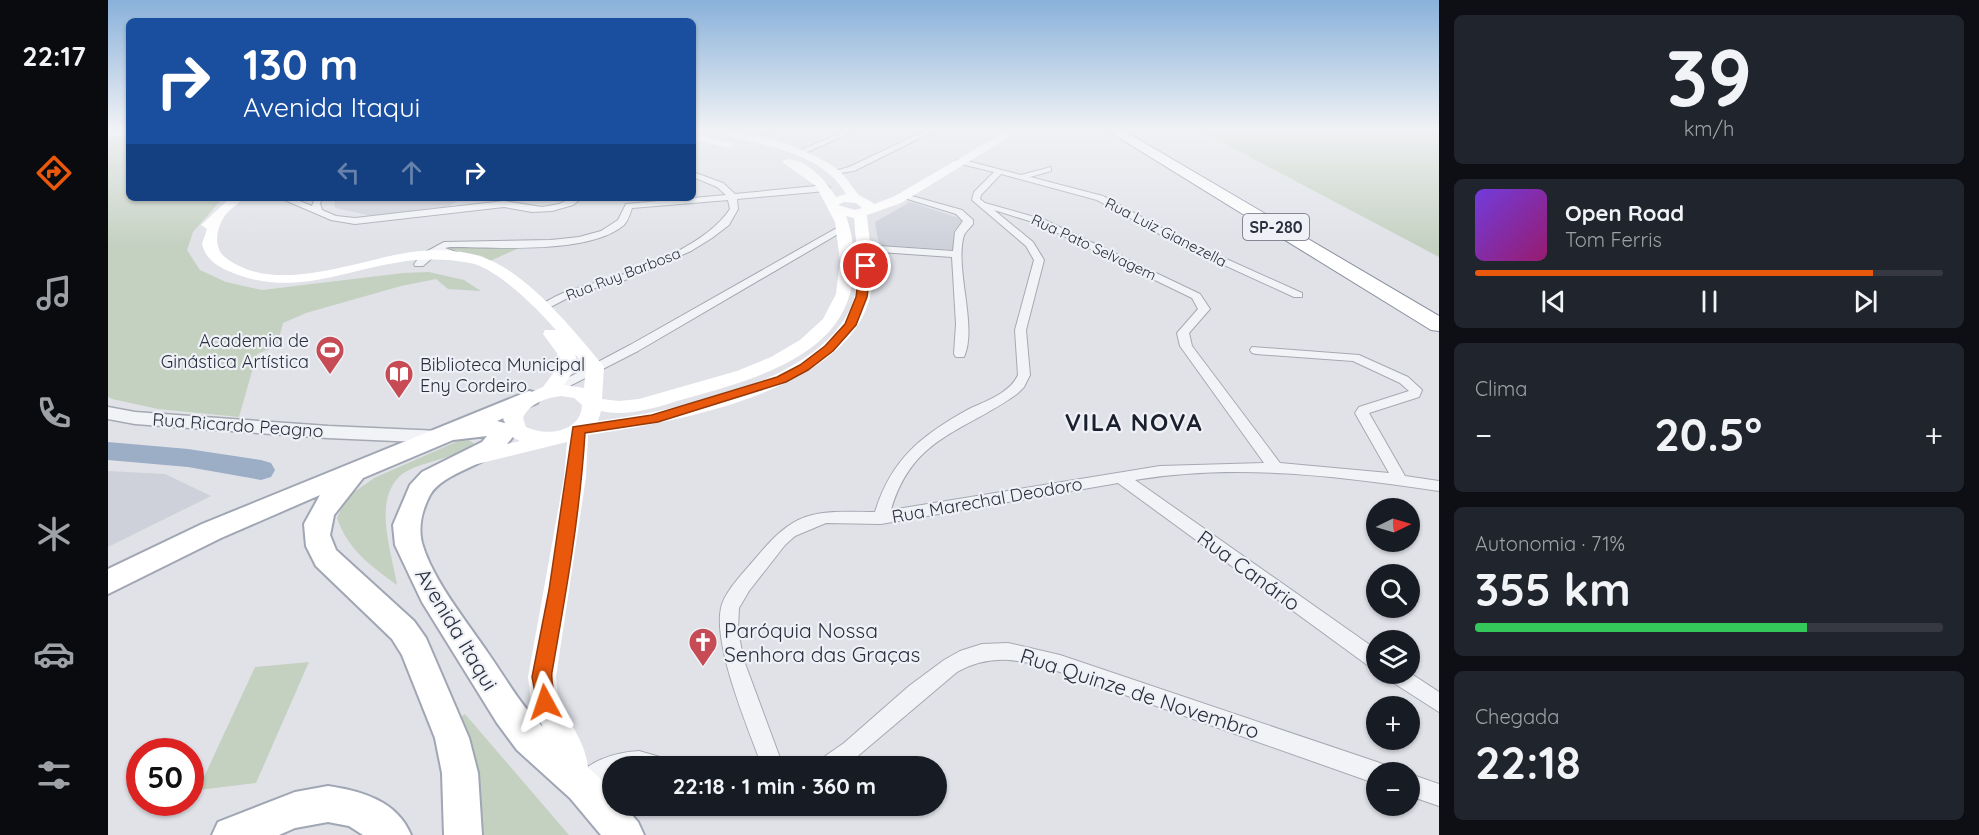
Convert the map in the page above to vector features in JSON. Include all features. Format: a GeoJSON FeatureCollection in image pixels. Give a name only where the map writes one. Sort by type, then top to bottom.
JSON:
{"type":"FeatureCollection","features":[{"type":"Feature","properties":{"kind":"highway","name":"SP-280"},"geometry":{"type":"LineString","coordinates":[[1177,168],[1439,325]]}},
{"type":"Feature","properties":{"kind":"highway","name":"SP-280"},"geometry":{"type":"LineString","coordinates":[[1200,168],[1439,306]]}},
{"type":"Feature","properties":{"kind":"main road"},"geometry":{"type":"LineString","coordinates":[[108,582],[175,546],[229,522],[363,470],[454,443],[540,394],[561,390],[580,393],[592,403],[607,408],[629,407],[771,364],[800,348],[825,328],[843,298],[848,273],[837,214],[826,188],[818,179],[799,168]]}},
{"type":"Feature","properties":{"kind":"main road","name":"Avenida Itaqui"},"geometry":{"type":"LineString","coordinates":[[625,835],[579,781],[530,738],[509,712],[432,594],[409,545],[406,525],[419,491],[431,478],[454,443],[568,434],[653,419],[781,380],[804,367],[835,343],[854,318],[862,297],[865,248],[860,205],[845,180],[827,168]]}},
{"type":"Feature","properties":{"kind":"main road"},"geometry":{"type":"LineString","coordinates":[[837,214],[860,205],[900,198],[949,168]]}},
{"type":"Feature","properties":{"kind":"main road"},"geometry":{"type":"LineString","coordinates":[[234,201],[209,225],[201,242],[201,251],[210,267],[242,283],[261,286],[284,284],[428,257],[454,255],[475,259],[491,267],[545,307],[595,367],[591,417],[568,434],[534,439],[517,431],[513,418],[516,411],[540,394],[566,370],[569,359],[555,338],[524,304],[501,287],[466,270],[428,257]]}},
{"type":"Feature","properties":{"kind":"main road"},"geometry":{"type":"LineString","coordinates":[[568,434],[575,477],[542,677],[545,702],[564,738],[579,781]]}},
{"type":"Feature","properties":{"kind":"main road"},"geometry":{"type":"LineString","coordinates":[[363,470],[333,497],[322,514],[316,530],[316,545],[326,558],[403,630],[415,648],[452,738],[460,772],[463,835]]}},
{"type":"Feature","properties":{"kind":"main road"},"geometry":{"type":"LineString","coordinates":[[231,835],[295,810],[328,804],[355,808],[388,829],[392,835]]}},
{"type":"Feature","properties":{"kind":"street"},"geometry":{"type":"LineString","coordinates":[[835,172],[853,168]]}},
{"type":"Feature","properties":{"kind":"street","name":"Rua Luiz Gianezella"},"geometry":{"type":"LineString","coordinates":[[988,168],[1100,198],[1179,241],[1298,295]]}},
{"type":"Feature","properties":{"kind":"street"},"geometry":{"type":"LineString","coordinates":[[1022,177],[1048,170]]}},
{"type":"Feature","properties":{"kind":"street"},"geometry":{"type":"LineString","coordinates":[[983,204],[976,200],[976,194],[1000,171]]}},
{"type":"Feature","properties":{"kind":"street"},"geometry":{"type":"LineString","coordinates":[[696,175],[717,183],[733,197]]}},
{"type":"Feature","properties":{"kind":"street"},"geometry":{"type":"LineString","coordinates":[[696,199],[826,188]]}},
{"type":"Feature","properties":{"kind":"street","name":"Rua Ruy Barbosa"},"geometry":{"type":"LineString","coordinates":[[545,307],[574,291],[625,276],[708,238],[729,221],[735,207],[733,197]]}},
{"type":"Feature","properties":{"kind":"street"},"geometry":{"type":"LineString","coordinates":[[900,198],[965,215],[968,224],[960,232],[957,255],[962,324],[960,354]]}},
{"type":"Feature","properties":{"kind":"street"},"geometry":{"type":"LineString","coordinates":[[292,201],[334,218],[355,221],[504,204]]}},
{"type":"Feature","properties":{"kind":"street"},"geometry":{"type":"LineString","coordinates":[[317,201],[318,211]]}},
{"type":"Feature","properties":{"kind":"street"},"geometry":{"type":"LineString","coordinates":[[497,201],[517,208],[543,209],[562,206],[572,201]]}},
{"type":"Feature","properties":{"kind":"street"},"geometry":{"type":"LineString","coordinates":[[428,257],[441,246],[450,244],[522,246],[549,245],[575,240],[603,232],[617,225],[626,217],[625,203],[661,201]]}},
{"type":"Feature","properties":{"kind":"street","name":"Rua Pato Selvagem"},"geometry":{"type":"LineString","coordinates":[[983,204],[1022,214],[1061,231],[1182,288],[1201,300],[1204,309],[1202,314],[1187,325],[1183,333],[1186,346],[1274,466]]}},
{"type":"Feature","properties":{"kind":"street","name":"Rua Marechal Deodoro"},"geometry":{"type":"LineString","coordinates":[[983,204],[1030,244],[1039,260],[1020,340],[1024,366],[1023,379],[1007,395],[952,424],[911,455],[896,476],[881,518],[1198,467],[1274,466],[1439,486]]}},
{"type":"Feature","properties":{"kind":"street"},"geometry":{"type":"LineString","coordinates":[[540,394],[671,327],[837,214]]}},
{"type":"Feature","properties":{"kind":"street"},"geometry":{"type":"LineString","coordinates":[[865,248],[957,255]]}},
{"type":"Feature","properties":{"kind":"street"},"geometry":{"type":"LineString","coordinates":[[1256,350],[1354,358],[1412,386],[1416,390],[1414,394],[1364,410],[1362,413],[1400,480]]}},
{"type":"Feature","properties":{"kind":"street","name":"Rua Ricardo Peagno"},"geometry":{"type":"LineString","coordinates":[[108,413],[135,418],[369,433],[454,443]]}},
{"type":"Feature","properties":{"kind":"street"},"geometry":{"type":"LineString","coordinates":[[363,470],[377,449],[375,438],[369,433]]}},
{"type":"Feature","properties":{"kind":"street","name":"Rua Canário"},"geometry":{"type":"LineString","coordinates":[[1120,478],[1366,653]]}},
{"type":"Feature","properties":{"kind":"street"},"geometry":{"type":"LineString","coordinates":[[768,756],[734,658],[729,629],[730,607],[743,586],[778,541],[800,525],[826,517],[881,518]]}},
{"type":"Feature","properties":{"kind":"street","name":"Rua Quinze de Novembro"},"geometry":{"type":"LineString","coordinates":[[843,756],[955,662],[982,652],[1008,652],[1036,657],[1085,672],[1366,769]]}},
{"type":"Feature","properties":{"kind":"street"},"geometry":{"type":"LineString","coordinates":[[1410,684],[1439,704]]}},
{"type":"Feature","properties":{"kind":"street"},"geometry":{"type":"LineString","coordinates":[[579,781],[602,770]]}},
{"type":"Feature","properties":{"kind":"street"},"geometry":{"type":"LineString","coordinates":[[1420,788],[1439,795]]}},
{"type":"Feature","properties":{"kind":"shaded area"},"geometry":{"type":"Polygon","coordinates":[[[334,201],[457,201],[447,208],[377,217],[335,208],[334,201]]]}},
{"type":"Feature","properties":{"kind":"shaded area"},"geometry":{"type":"Polygon","coordinates":[[[910,202],[965,220],[954,231],[955,250],[879,245],[875,222],[910,202]]]}},
{"type":"Feature","properties":{"kind":"shaded area"},"geometry":{"type":"Polygon","coordinates":[[[108,471],[165,474],[211,496],[108,547],[108,471]]]}},
{"type":"Feature","properties":{"kind":"green space"},"geometry":{"type":"Polygon","coordinates":[[[108,168],[126,168],[126,201],[220,201],[193,232],[187,250],[200,270],[226,282],[262,290],[429,272],[464,280],[481,291],[448,289],[436,279],[401,286],[306,313],[283,323],[277,346],[257,354],[239,417],[158,409],[108,397],[108,168]]]}},
{"type":"Feature","properties":{"kind":"green space"},"geometry":{"type":"Polygon","coordinates":[[[1271,168],[1439,168],[1439,257],[1271,168]]]}},
{"type":"Feature","properties":{"kind":"green space"},"geometry":{"type":"Polygon","coordinates":[[[451,246],[519,248],[490,261],[482,256],[444,248],[451,246]]]}},
{"type":"Feature","properties":{"kind":"green space"},"geometry":{"type":"Polygon","coordinates":[[[468,440],[474,443],[466,451],[409,470],[399,477],[391,488],[387,500],[386,529],[397,585],[369,564],[347,539],[337,518],[346,498],[374,478],[458,441],[468,440]]]}},
{"type":"Feature","properties":{"kind":"green space"},"geometry":{"type":"Polygon","coordinates":[[[309,662],[256,783],[204,789],[204,777],[255,667],[309,662]]]}},
{"type":"Feature","properties":{"kind":"green space"},"geometry":{"type":"Polygon","coordinates":[[[465,714],[569,835],[482,835],[482,805],[459,718],[465,714]]]}},
{"type":"Feature","properties":{"kind":"waterway"},"geometry":{"type":"LineString","coordinates":[[108,451],[188,458],[261,470]]}},
{"type":"Feature","properties":{"kind":"place","name":"Academia de Ginástica Artística"},"geometry":{"type":"Point","coordinates":[330,376]}},
{"type":"Feature","properties":{"kind":"place","name":"Biblioteca Municipal Eny Cordeiro"},"geometry":{"type":"Point","coordinates":[399,400]}},
{"type":"Feature","properties":{"kind":"place","name":"Paróquia Nossa Senhora das Graças"},"geometry":{"type":"Point","coordinates":[703,668]}},
{"type":"Feature","properties":{"kind":"district","name":"VILA NOVA"},"geometry":{"type":"Point","coordinates":[1134,422]}},
{"type":"Feature","properties":{"kind":"route"},"geometry":{"type":"LineString","coordinates":[[545,702],[542,677],[575,477],[578,430],[653,419],[781,380],[804,367],[829,349],[842,337],[850,325],[862,297],[866,266]]}}]}
